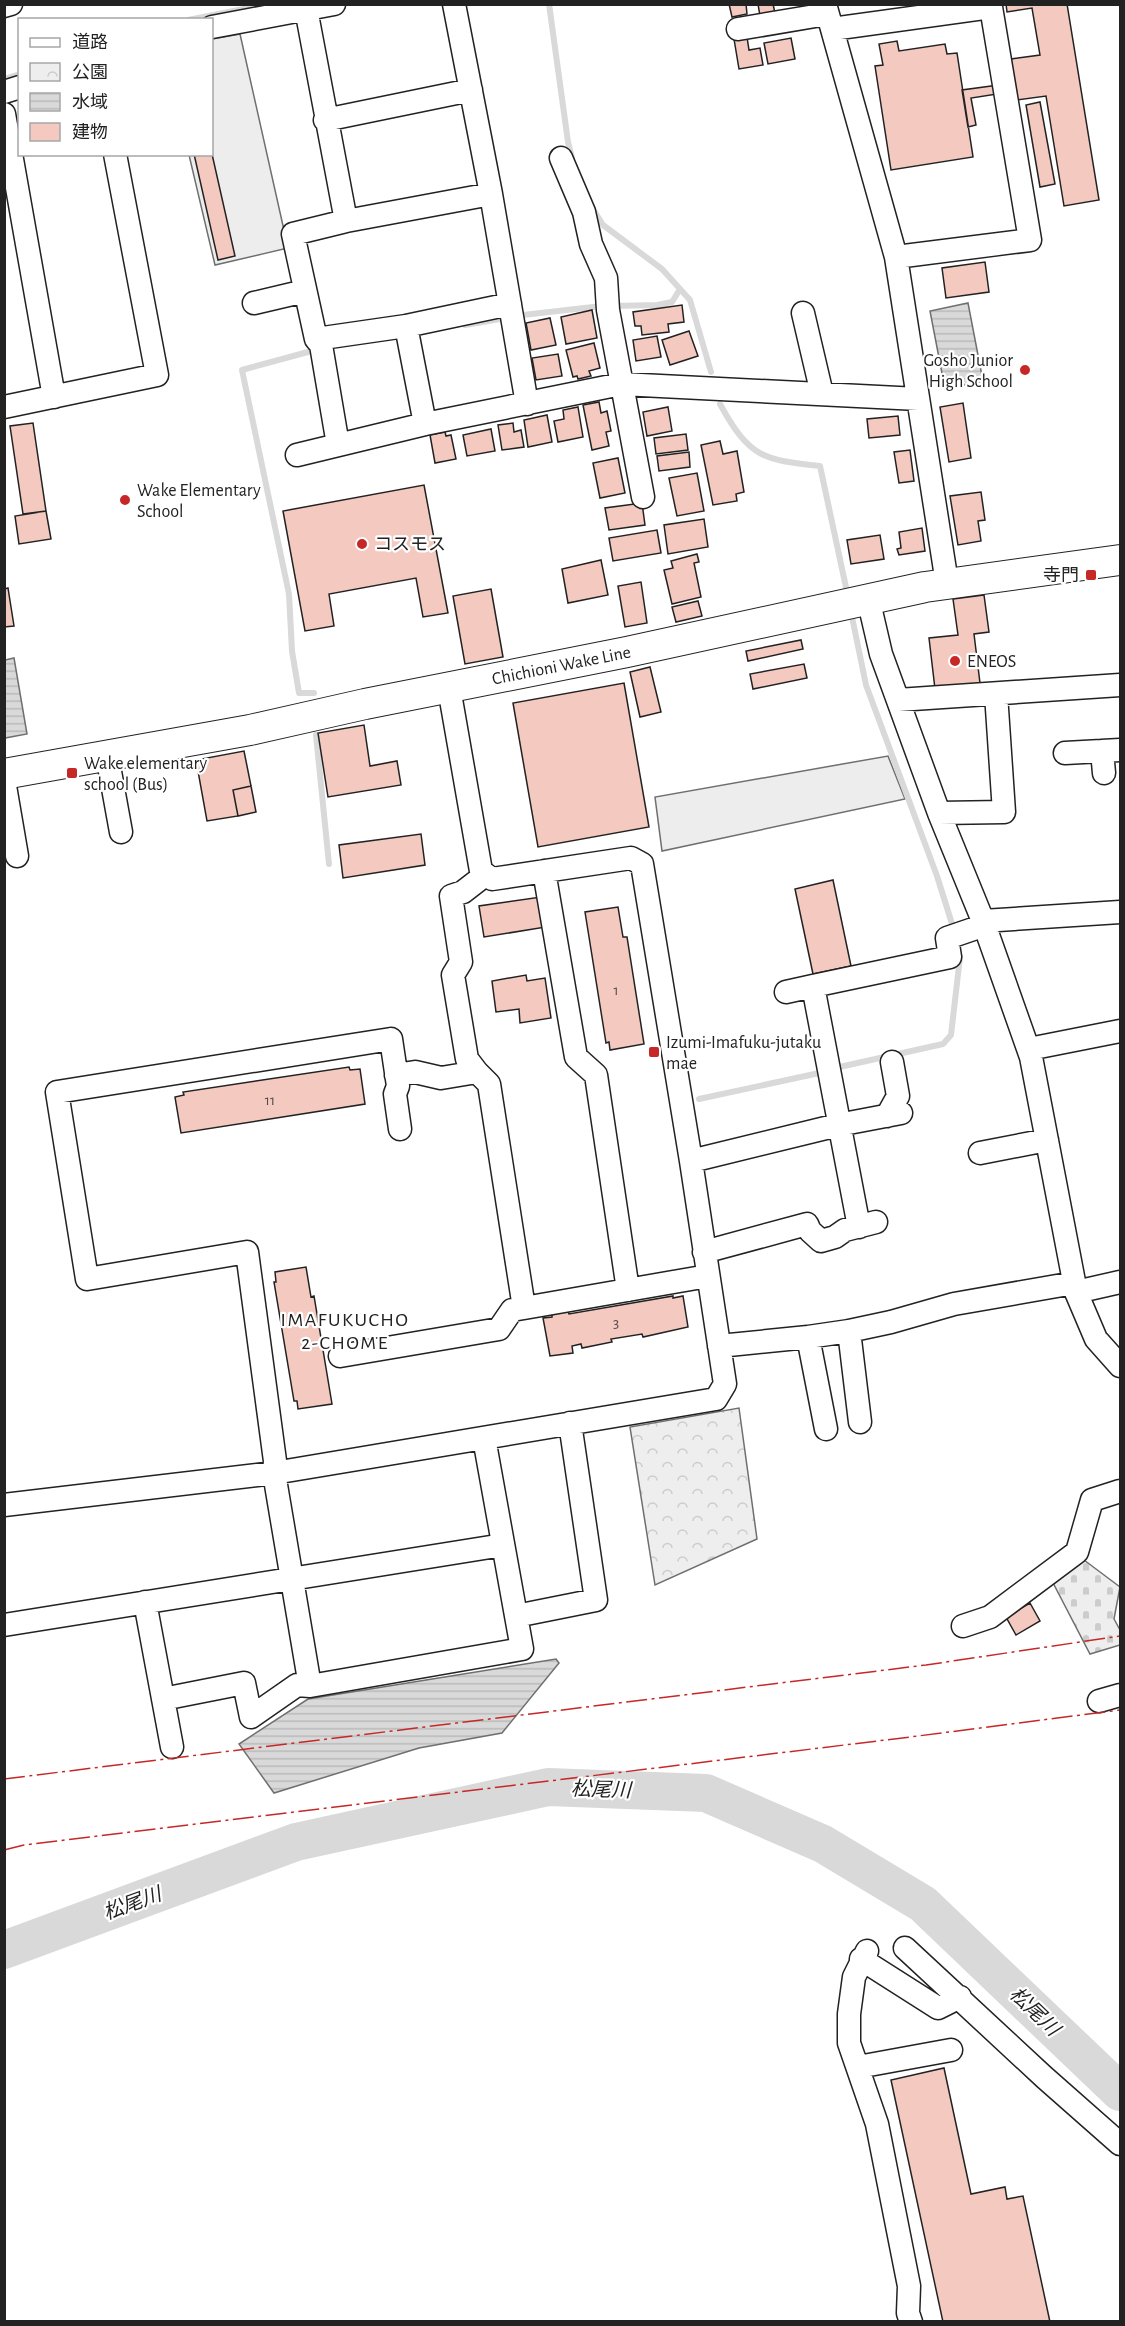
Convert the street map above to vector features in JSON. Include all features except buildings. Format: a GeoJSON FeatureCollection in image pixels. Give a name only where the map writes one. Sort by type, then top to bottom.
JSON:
{"type":"FeatureCollection","features":[{"type":"Feature","properties":{"kind":"main road","name":"Chichioni Wake Line"},"geometry":{"type":"LineString","coordinates":[[4,774],[250,730],[627,652],[868,598],[947,583],[1120,560]]}},
{"type":"Feature","properties":{"kind":"street"},"geometry":{"type":"LineString","coordinates":[[4,6],[11,4]]}},
{"type":"Feature","properties":{"kind":"street"},"geometry":{"type":"LineString","coordinates":[[217,17],[306,9],[334,4]]}},
{"type":"Feature","properties":{"kind":"street"},"geometry":{"type":"LineString","coordinates":[[454,4],[491,194],[527,404]]}},
{"type":"Feature","properties":{"kind":"street"},"geometry":{"type":"LineString","coordinates":[[738,29],[828,16],[991,7],[1030,240],[896,257]]}},
{"type":"Feature","properties":{"kind":"street"},"geometry":{"type":"LineString","coordinates":[[306,9],[346,221]]}},
{"type":"Feature","properties":{"kind":"street"},"geometry":{"type":"LineString","coordinates":[[828,16],[896,257],[947,583]]}},
{"type":"Feature","properties":{"kind":"street"},"geometry":{"type":"LineString","coordinates":[[326,120],[471,90]]}},
{"type":"Feature","properties":{"kind":"street"},"geometry":{"type":"LineString","coordinates":[[4,114],[54,397]]}},
{"type":"Feature","properties":{"kind":"street"},"geometry":{"type":"LineString","coordinates":[[4,407],[157,375],[115,156]]}},
{"type":"Feature","properties":{"kind":"street"},"geometry":{"type":"LineString","coordinates":[[561,158],[584,212],[591,244],[606,278],[608,306],[621,384],[643,497]]}},
{"type":"Feature","properties":{"kind":"street"},"geometry":{"type":"LineString","coordinates":[[338,445],[320,346],[293,234],[346,221],[491,194]]}},
{"type":"Feature","properties":{"kind":"street"},"geometry":{"type":"LineString","coordinates":[[254,303],[305,291]]}},
{"type":"Feature","properties":{"kind":"street"},"geometry":{"type":"LineString","coordinates":[[320,346],[407,332],[510,304]]}},
{"type":"Feature","properties":{"kind":"street"},"geometry":{"type":"LineString","coordinates":[[803,313],[822,394]]}},
{"type":"Feature","properties":{"kind":"street"},"geometry":{"type":"LineString","coordinates":[[407,332],[424,424]]}},
{"type":"Feature","properties":{"kind":"street"},"geometry":{"type":"LineString","coordinates":[[297,454],[424,424],[621,384],[918,399]]}},
{"type":"Feature","properties":{"kind":"street"},"geometry":{"type":"LineString","coordinates":[[868,598],[881,654],[939,813],[984,923],[1029,1049],[1075,1288],[1096,1339],[1120,1366]]}},
{"type":"Feature","properties":{"kind":"street"},"geometry":{"type":"LineString","coordinates":[[898,700],[1120,685]]}},
{"type":"Feature","properties":{"kind":"street"},"geometry":{"type":"LineString","coordinates":[[4,1505],[274,1473],[484,1438],[716,1399],[725,1384],[642,864],[631,858],[492,879],[481,872],[449,688]]}},
{"type":"Feature","properties":{"kind":"street"},"geometry":{"type":"LineString","coordinates":[[939,813],[1004,812],[996,694]]}},
{"type":"Feature","properties":{"kind":"street"},"geometry":{"type":"LineString","coordinates":[[1065,753],[1109,758]]}},
{"type":"Feature","properties":{"kind":"street"},"geometry":{"type":"LineString","coordinates":[[107,755],[121,832]]}},
{"type":"Feature","properties":{"kind":"street"},"geometry":{"type":"LineString","coordinates":[[4,780],[17,856]]}},
{"type":"Feature","properties":{"kind":"street"},"geometry":{"type":"LineString","coordinates":[[544,871],[576,1057],[596,1075],[628,1290]]}},
{"type":"Feature","properties":{"kind":"street"},"geometry":{"type":"LineString","coordinates":[[485,875],[463,892],[451,896],[461,962],[453,975],[467,1059],[489,1084],[524,1308]]}},
{"type":"Feature","properties":{"kind":"street"},"geometry":{"type":"LineString","coordinates":[[786,992],[950,957],[947,938],[984,923],[1120,912]]}},
{"type":"Feature","properties":{"kind":"street"},"geometry":{"type":"LineString","coordinates":[[704,1252],[807,1224],[810,1232],[821,1241],[826,1251],[867,1225],[838,1125],[813,986]]}},
{"type":"Feature","properties":{"kind":"street"},"geometry":{"type":"LineString","coordinates":[[1029,1049],[1120,1031]]}},
{"type":"Feature","properties":{"kind":"street"},"geometry":{"type":"LineString","coordinates":[[310,1686],[274,1473],[276,1461],[247,1252],[87,1279],[57,1092],[391,1039],[398,1086],[395,1094],[400,1130]]}},
{"type":"Feature","properties":{"kind":"street"},"geometry":{"type":"LineString","coordinates":[[396,1075],[415,1072],[441,1078],[477,1072]]}},
{"type":"Feature","properties":{"kind":"street"},"geometry":{"type":"LineString","coordinates":[[691,1161],[838,1125],[894,1114],[901,1074]]}},
{"type":"Feature","properties":{"kind":"street"},"geometry":{"type":"LineString","coordinates":[[980,1153],[1047,1140]]}},
{"type":"Feature","properties":{"kind":"street"},"geometry":{"type":"LineString","coordinates":[[340,1356],[499,1329],[512,1310],[708,1276]]}},
{"type":"Feature","properties":{"kind":"street"},"geometry":{"type":"LineString","coordinates":[[719,1346],[849,1331],[954,1304],[1120,1282]]}},
{"type":"Feature","properties":{"kind":"street"},"geometry":{"type":"LineString","coordinates":[[849,1331],[860,1422]]}},
{"type":"Feature","properties":{"kind":"street"},"geometry":{"type":"LineString","coordinates":[[808,1337],[826,1429]]}},
{"type":"Feature","properties":{"kind":"street"},"geometry":{"type":"LineString","coordinates":[[516,1616],[596,1600],[570,1423]]}},
{"type":"Feature","properties":{"kind":"street"},"geometry":{"type":"LineString","coordinates":[[163,1699],[244,1683],[251,1717],[297,1685],[310,1686],[522,1649],[484,1438]]}},
{"type":"Feature","properties":{"kind":"street"},"geometry":{"type":"LineString","coordinates":[[963,1626],[990,1617],[1077,1552],[1092,1500],[1120,1491]]}},
{"type":"Feature","properties":{"kind":"street"},"geometry":{"type":"LineString","coordinates":[[4,1625],[503,1545]]}},
{"type":"Feature","properties":{"kind":"street"},"geometry":{"type":"LineString","coordinates":[[145,1602],[172,1748]]}},
{"type":"Feature","properties":{"kind":"street"},"geometry":{"type":"LineString","coordinates":[[905,1948],[1120,2144]]}},
{"type":"Feature","properties":{"kind":"street"},"geometry":{"type":"LineString","coordinates":[[911,2322],[908,2313],[909,2286],[877,2124],[849,2043],[849,2014],[854,1977],[864,1955],[938,2008],[960,1997]]}},
{"type":"Feature","properties":{"kind":"street"},"geometry":{"type":"LineString","coordinates":[[858,2067],[951,2049]]}},
{"type":"Feature","properties":{"kind":"green space"},"geometry":{"type":"Polygon","coordinates":[[[739,1408],[757,1539],[655,1585],[630,1427],[739,1408]]]}},
{"type":"Feature","properties":{"kind":"green space"},"geometry":{"type":"Polygon","coordinates":[[[1080,1557],[1120,1587],[1114,1619],[1120,1630],[1120,1645],[1090,1654],[1050,1577],[1080,1557]]]}},
{"type":"Feature","properties":{"kind":"shaded area"},"geometry":{"type":"Polygon","coordinates":[[[240,34],[288,248],[215,265],[189,156],[213,156],[213,39],[240,34]]]}},
{"type":"Feature","properties":{"kind":"shaded area"},"geometry":{"type":"Polygon","coordinates":[[[888,756],[905,799],[662,851],[655,797],[888,756]]]}},
{"type":"Feature","properties":{"kind":"water"},"geometry":{"type":"Polygon","coordinates":[[[968,303],[983,381],[945,389],[930,311],[968,303]]]}},
{"type":"Feature","properties":{"kind":"water"},"geometry":{"type":"Polygon","coordinates":[[[14,658],[27,734],[5,738],[5,660],[14,658]]]}},
{"type":"Feature","properties":{"kind":"water"},"geometry":{"type":"Polygon","coordinates":[[[556,1659],[559,1663],[502,1733],[419,1748],[274,1793],[239,1744],[308,1699],[556,1659]]]}},
{"type":"Feature","properties":{"kind":"waterway"},"geometry":{"type":"LineString","coordinates":[[198,18],[269,4]]}},
{"type":"Feature","properties":{"kind":"waterway"},"geometry":{"type":"LineString","coordinates":[[549,4],[572,158]]}},
{"type":"Feature","properties":{"kind":"waterway"},"geometry":{"type":"LineString","coordinates":[[4,79],[18,75]]}},
{"type":"Feature","properties":{"kind":"waterway"},"geometry":{"type":"LineString","coordinates":[[593,209],[603,225],[662,269],[690,300],[711,372]]}},
{"type":"Feature","properties":{"kind":"waterway"},"geometry":{"type":"LineString","coordinates":[[613,306],[657,305],[672,302],[680,289]]}},
{"type":"Feature","properties":{"kind":"waterway"},"geometry":{"type":"LineString","coordinates":[[523,315],[602,306]]}},
{"type":"Feature","properties":{"kind":"waterway"},"geometry":{"type":"LineString","coordinates":[[465,325],[500,319]]}},
{"type":"Feature","properties":{"kind":"waterway"},"geometry":{"type":"LineString","coordinates":[[314,693],[299,693],[292,651],[289,594],[242,370],[319,349]]}},
{"type":"Feature","properties":{"kind":"waterway"},"geometry":{"type":"LineString","coordinates":[[720,404],[740,435],[759,453],[784,461],[820,466],[847,592]]}},
{"type":"Feature","properties":{"kind":"waterway"},"geometry":{"type":"LineString","coordinates":[[852,617],[866,685],[937,876],[953,927]]}},
{"type":"Feature","properties":{"kind":"waterway"},"geometry":{"type":"LineString","coordinates":[[316,735],[329,864]]}},
{"type":"Feature","properties":{"kind":"waterway"},"geometry":{"type":"LineString","coordinates":[[835,1068],[943,1044],[951,1035],[960,957]]}},
{"type":"Feature","properties":{"kind":"waterway"},"geometry":{"type":"LineString","coordinates":[[699,1099],[824,1072]]}},
{"type":"Feature","properties":{"kind":"waterway","name":"松尾川"},"geometry":{"type":"LineString","coordinates":[[4,1950],[296,1842],[548,1787],[706,1793],[823,1844],[923,1904],[1120,2092]]}},
{"type":"Feature","properties":{"kind":"power"},"geometry":{"type":"LineString","coordinates":[[4,1779],[926,1665],[1120,1636]]}},
{"type":"Feature","properties":{"kind":"power"},"geometry":{"type":"LineString","coordinates":[[4,1850],[24,1845],[1120,1710]]}},
{"type":"Feature","properties":{"kind":"place","name":"Gosho Junior High School"},"geometry":{"type":"Point","coordinates":[1025,370]}},
{"type":"Feature","properties":{"kind":"place","name":"Wake Elementary School"},"geometry":{"type":"Point","coordinates":[125,500]}},
{"type":"Feature","properties":{"kind":"place","name":"コスモス"},"geometry":{"type":"Point","coordinates":[362,544]}},
{"type":"Feature","properties":{"kind":"place","name":"寺門"},"geometry":{"type":"Point","coordinates":[1091,575]}},
{"type":"Feature","properties":{"kind":"place","name":"ENEOS"},"geometry":{"type":"Point","coordinates":[955,661]}},
{"type":"Feature","properties":{"kind":"place","name":"Wake elementary school (Bus)"},"geometry":{"type":"Point","coordinates":[72,773]}},
{"type":"Feature","properties":{"kind":"place","name":"Izumi-Imafuku-jutaku mae"},"geometry":{"type":"Point","coordinates":[654,1052]}},
{"type":"Feature","properties":{"kind":"district","name":"IMAFUKUCHO 2-CHOME"},"geometry":{"type":"Point","coordinates":[345,1330]}}]}
